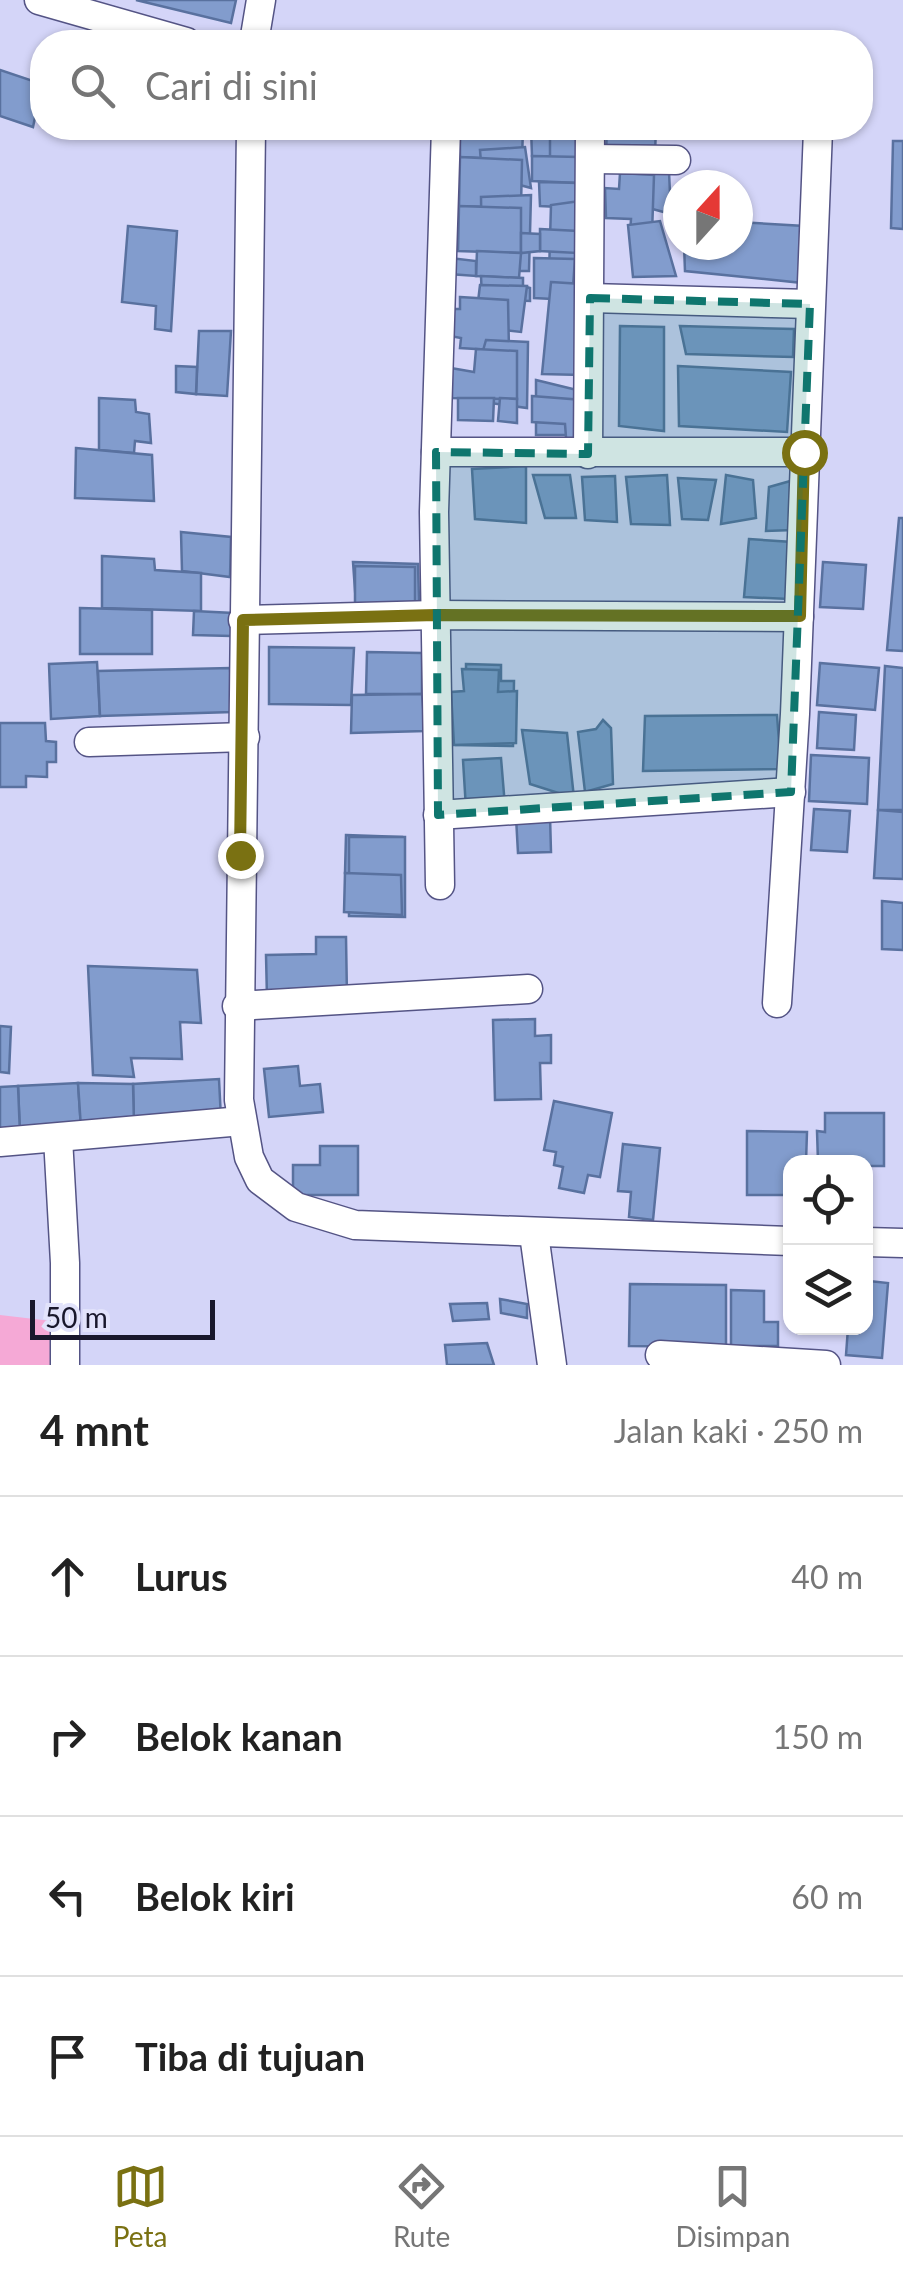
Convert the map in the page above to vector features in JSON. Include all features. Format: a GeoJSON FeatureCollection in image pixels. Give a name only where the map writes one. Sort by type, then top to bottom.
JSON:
{"type":"FeatureCollection","features":[{"type":"Feature","properties":{"kind":"street"},"geometry":{"type":"LineString","coordinates":[[40,0],[144,30]]}},
{"type":"Feature","properties":{"kind":"street"},"geometry":{"type":"LineString","coordinates":[[256,30],[261,0]]}},
{"type":"Feature","properties":{"kind":"street"},"geometry":{"type":"LineString","coordinates":[[251,140],[243,620],[245,737],[237,1006],[242,1121],[260,1180],[284,1200],[328,1220],[388,1228],[783,1241]]}},
{"type":"Feature","properties":{"kind":"street"},"geometry":{"type":"LineString","coordinates":[[440,884],[436,452],[446,140]]}},
{"type":"Feature","properties":{"kind":"street"},"geometry":{"type":"LineString","coordinates":[[588,454],[590,140]]}},
{"type":"Feature","properties":{"kind":"street"},"geometry":{"type":"LineString","coordinates":[[777,1003],[792,792],[818,140]]}},
{"type":"Feature","properties":{"kind":"street"},"geometry":{"type":"LineString","coordinates":[[590,160],[676,160]]}},
{"type":"Feature","properties":{"kind":"street"},"geometry":{"type":"LineString","coordinates":[[590,298],[810,304]]}},
{"type":"Feature","properties":{"kind":"street"},"geometry":{"type":"LineString","coordinates":[[436,452],[804,452]]}},
{"type":"Feature","properties":{"kind":"street"},"geometry":{"type":"LineString","coordinates":[[243,620],[436,615],[800,616]]}},
{"type":"Feature","properties":{"kind":"street"},"geometry":{"type":"LineString","coordinates":[[89,742],[245,737]]}},
{"type":"Feature","properties":{"kind":"street"},"geometry":{"type":"LineString","coordinates":[[438,816],[792,792]]}},
{"type":"Feature","properties":{"kind":"street"},"geometry":{"type":"LineString","coordinates":[[237,1006],[528,989]]}},
{"type":"Feature","properties":{"kind":"street"},"geometry":{"type":"LineString","coordinates":[[0,1142],[242,1121]]}},
{"type":"Feature","properties":{"kind":"street"},"geometry":{"type":"LineString","coordinates":[[58,1138],[65,1263],[65,1365]]}},
{"type":"Feature","properties":{"kind":"street"},"geometry":{"type":"LineString","coordinates":[[534,1234],[552,1365]]}},
{"type":"Feature","properties":{"kind":"street"},"geometry":{"type":"LineString","coordinates":[[873,1242],[903,1243]]}},
{"type":"Feature","properties":{"kind":"street"},"geometry":{"type":"LineString","coordinates":[[660,1355],[826,1365]]}},
{"type":"Feature","properties":{"kind":"highlighted area"},"geometry":{"type":"Polygon","coordinates":[[[590,298],[810,304],[791,792],[438,815],[436,452],[588,454],[590,298]]]}},
{"type":"Feature","properties":{"kind":"shaded area"},"geometry":{"type":"Polygon","coordinates":[[[0,1315],[60,1322],[55,1365],[0,1365],[0,1315]]]}},
{"type":"Feature","properties":{"kind":"building"},"geometry":{"type":"Polygon","coordinates":[[[136,0],[236,0],[231,23],[136,0]]]}},
{"type":"Feature","properties":{"kind":"building"},"geometry":{"type":"Polygon","coordinates":[[[0,70],[30,80],[30,126],[0,116],[0,70]]]}},
{"type":"Feature","properties":{"kind":"building"},"geometry":{"type":"Polygon","coordinates":[[[460,140],[523,140],[522,160],[460,157],[460,140]]]}},
{"type":"Feature","properties":{"kind":"building"},"geometry":{"type":"Polygon","coordinates":[[[531,140],[580,140],[580,157],[532,156],[531,140]]]}},
{"type":"Feature","properties":{"kind":"building"},"geometry":{"type":"Polygon","coordinates":[[[550,140],[579,140],[580,192],[550,188],[550,140]]]}},
{"type":"Feature","properties":{"kind":"building"},"geometry":{"type":"Polygon","coordinates":[[[607,140],[656,140],[655,153],[606,153],[607,140]]]}},
{"type":"Feature","properties":{"kind":"building"},"geometry":{"type":"Polygon","coordinates":[[[893,141],[903,141],[903,229],[891,228],[893,141]]]}},
{"type":"Feature","properties":{"kind":"building"},"geometry":{"type":"Polygon","coordinates":[[[525,147],[531,188],[482,175],[480,150],[525,147]]]}},
{"type":"Feature","properties":{"kind":"building"},"geometry":{"type":"Polygon","coordinates":[[[532,156],[580,157],[579,183],[532,181],[532,156]]]}},
{"type":"Feature","properties":{"kind":"building"},"geometry":{"type":"Polygon","coordinates":[[[460,157],[522,160],[521,208],[459,206],[460,157]]]}},
{"type":"Feature","properties":{"kind":"building"},"geometry":{"type":"Polygon","coordinates":[[[663,172],[663,212],[619,200],[627,174],[663,172]]]}},
{"type":"Feature","properties":{"kind":"building"},"geometry":{"type":"Polygon","coordinates":[[[620,173],[654,175],[652,234],[630,233],[631,219],[606,218],[605,188],[619,189],[620,173]]]}},
{"type":"Feature","properties":{"kind":"building"},"geometry":{"type":"Polygon","coordinates":[[[539,182],[579,183],[579,208],[540,206],[539,182]]]}},
{"type":"Feature","properties":{"kind":"building"},"geometry":{"type":"Polygon","coordinates":[[[531,195],[529,271],[482,271],[481,197],[531,195]]]}},
{"type":"Feature","properties":{"kind":"building"},"geometry":{"type":"Polygon","coordinates":[[[580,201],[582,278],[549,274],[551,205],[580,201]]]}},
{"type":"Feature","properties":{"kind":"building"},"geometry":{"type":"Polygon","coordinates":[[[459,206],[521,208],[521,253],[458,251],[459,206]]]}},
{"type":"Feature","properties":{"kind":"building"},"geometry":{"type":"Polygon","coordinates":[[[660,221],[663,260],[671,260],[676,276],[633,277],[628,225],[660,221]]]}},
{"type":"Feature","properties":{"kind":"building"},"geometry":{"type":"Polygon","coordinates":[[[753,223],[804,226],[803,283],[685,271],[685,260],[753,260],[753,223]]]}},
{"type":"Feature","properties":{"kind":"building"},"geometry":{"type":"Polygon","coordinates":[[[128,226],[177,231],[171,331],[155,329],[156,306],[122,302],[128,226]]]}},
{"type":"Feature","properties":{"kind":"building"},"geometry":{"type":"Polygon","coordinates":[[[540,229],[578,231],[577,253],[540,251],[540,229]]]}},
{"type":"Feature","properties":{"kind":"building"},"geometry":{"type":"Polygon","coordinates":[[[521,233],[540,234],[540,251],[521,253],[521,233]]]}},
{"type":"Feature","properties":{"kind":"building"},"geometry":{"type":"Polygon","coordinates":[[[477,251],[521,253],[519,278],[476,276],[477,251]]]}},
{"type":"Feature","properties":{"kind":"building"},"geometry":{"type":"Polygon","coordinates":[[[450,258],[476,261],[476,276],[449,274],[450,258]]]}},
{"type":"Feature","properties":{"kind":"building"},"geometry":{"type":"Polygon","coordinates":[[[534,258],[575,259],[572,300],[534,298],[534,258]]]}},
{"type":"Feature","properties":{"kind":"building"},"geometry":{"type":"Polygon","coordinates":[[[481,276],[523,278],[523,286],[530,288],[530,301],[482,299],[481,276]]]}},
{"type":"Feature","properties":{"kind":"building"},"geometry":{"type":"Polygon","coordinates":[[[551,282],[582,284],[582,375],[542,374],[551,282]]]}},
{"type":"Feature","properties":{"kind":"building"},"geometry":{"type":"Polygon","coordinates":[[[480,285],[527,286],[521,332],[475,327],[480,285]]]}},
{"type":"Feature","properties":{"kind":"building"},"geometry":{"type":"Polygon","coordinates":[[[460,297],[508,300],[509,351],[460,348],[461,338],[450,336],[450,309],[460,309],[460,297]]]}},
{"type":"Feature","properties":{"kind":"building"},"geometry":{"type":"Polygon","coordinates":[[[620,326],[664,327],[664,431],[619,426],[620,326]]]}},
{"type":"Feature","properties":{"kind":"building"},"geometry":{"type":"Polygon","coordinates":[[[680,326],[794,329],[793,357],[686,354],[680,326]]]}},
{"type":"Feature","properties":{"kind":"building"},"geometry":{"type":"Polygon","coordinates":[[[199,331],[231,331],[227,396],[196,394],[199,331]]]}},
{"type":"Feature","properties":{"kind":"building"},"geometry":{"type":"Polygon","coordinates":[[[486,340],[528,342],[527,408],[469,400],[486,340]]]}},
{"type":"Feature","properties":{"kind":"building"},"geometry":{"type":"Polygon","coordinates":[[[476,349],[517,351],[517,399],[452,398],[451,368],[474,372],[476,349]]]}},
{"type":"Feature","properties":{"kind":"building"},"geometry":{"type":"Polygon","coordinates":[[[176,366],[197,367],[196,394],[176,392],[176,366]]]}},
{"type":"Feature","properties":{"kind":"building"},"geometry":{"type":"Polygon","coordinates":[[[678,366],[791,372],[787,432],[679,426],[678,366]]]}},
{"type":"Feature","properties":{"kind":"building"},"geometry":{"type":"Polygon","coordinates":[[[536,380],[577,390],[580,435],[536,435],[536,380]]]}},
{"type":"Feature","properties":{"kind":"building"},"geometry":{"type":"Polygon","coordinates":[[[532,396],[583,400],[583,452],[567,451],[565,424],[532,422],[532,396]]]}},
{"type":"Feature","properties":{"kind":"building"},"geometry":{"type":"Polygon","coordinates":[[[99,398],[135,400],[136,412],[149,414],[151,443],[135,441],[134,453],[99,450],[99,398]]]}},
{"type":"Feature","properties":{"kind":"building"},"geometry":{"type":"Polygon","coordinates":[[[458,398],[494,398],[493,421],[458,420],[458,398]]]}},
{"type":"Feature","properties":{"kind":"building"},"geometry":{"type":"Polygon","coordinates":[[[500,398],[517,399],[517,423],[498,421],[500,398]]]}},
{"type":"Feature","properties":{"kind":"building"},"geometry":{"type":"Polygon","coordinates":[[[76,448],[152,455],[154,501],[75,498],[76,448]]]}},
{"type":"Feature","properties":{"kind":"building"},"geometry":{"type":"Polygon","coordinates":[[[526,466],[526,523],[475,519],[472,469],[526,466]]]}},
{"type":"Feature","properties":{"kind":"building"},"geometry":{"type":"Polygon","coordinates":[[[533,475],[570,475],[576,518],[545,518],[533,475]]]}},
{"type":"Feature","properties":{"kind":"building"},"geometry":{"type":"Polygon","coordinates":[[[667,475],[670,525],[631,524],[626,477],[667,475]]]}},
{"type":"Feature","properties":{"kind":"building"},"geometry":{"type":"Polygon","coordinates":[[[726,475],[753,480],[756,518],[721,524],[726,475]]]}},
{"type":"Feature","properties":{"kind":"building"},"geometry":{"type":"Polygon","coordinates":[[[615,476],[617,522],[585,520],[582,477],[615,476]]]}},
{"type":"Feature","properties":{"kind":"building"},"geometry":{"type":"Polygon","coordinates":[[[678,478],[716,480],[708,520],[682,519],[678,478]]]}},
{"type":"Feature","properties":{"kind":"building"},"geometry":{"type":"Polygon","coordinates":[[[794,480],[793,530],[766,531],[769,487],[794,480]]]}},
{"type":"Feature","properties":{"kind":"building"},"geometry":{"type":"Polygon","coordinates":[[[899,518],[903,518],[903,651],[887,650],[899,518]]]}},
{"type":"Feature","properties":{"kind":"building"},"geometry":{"type":"Polygon","coordinates":[[[181,532],[231,537],[230,577],[182,571],[181,532]]]}},
{"type":"Feature","properties":{"kind":"building"},"geometry":{"type":"Polygon","coordinates":[[[749,539],[792,542],[789,599],[744,597],[749,539]]]}},
{"type":"Feature","properties":{"kind":"building"},"geometry":{"type":"Polygon","coordinates":[[[102,556],[154,559],[155,570],[201,573],[201,611],[102,608],[102,556]]]}},
{"type":"Feature","properties":{"kind":"building"},"geometry":{"type":"Polygon","coordinates":[[[353,562],[418,564],[419,602],[356,604],[353,562]]]}},
{"type":"Feature","properties":{"kind":"building"},"geometry":{"type":"Polygon","coordinates":[[[823,562],[866,565],[863,609],[820,607],[823,562]]]}},
{"type":"Feature","properties":{"kind":"building"},"geometry":{"type":"Polygon","coordinates":[[[355,566],[415,567],[415,604],[355,610],[355,566]]]}},
{"type":"Feature","properties":{"kind":"building"},"geometry":{"type":"Polygon","coordinates":[[[80,608],[152,610],[152,654],[80,654],[80,608]]]}},
{"type":"Feature","properties":{"kind":"building"},"geometry":{"type":"Polygon","coordinates":[[[194,611],[233,613],[231,636],[193,635],[194,611]]]}},
{"type":"Feature","properties":{"kind":"building"},"geometry":{"type":"Polygon","coordinates":[[[269,647],[354,648],[351,705],[269,704],[269,647]]]}},
{"type":"Feature","properties":{"kind":"building"},"geometry":{"type":"Polygon","coordinates":[[[367,652],[422,653],[422,694],[366,694],[367,652]]]}},
{"type":"Feature","properties":{"kind":"building"},"geometry":{"type":"Polygon","coordinates":[[[97,662],[100,716],[51,719],[49,664],[97,662]]]}},
{"type":"Feature","properties":{"kind":"building"},"geometry":{"type":"Polygon","coordinates":[[[820,663],[879,668],[875,710],[817,705],[820,663]]]}},
{"type":"Feature","properties":{"kind":"building"},"geometry":{"type":"Polygon","coordinates":[[[466,664],[501,665],[501,681],[514,681],[513,746],[456,745],[456,693],[466,693],[466,664]]]}},
{"type":"Feature","properties":{"kind":"building"},"geometry":{"type":"Polygon","coordinates":[[[885,666],[903,668],[903,810],[878,810],[885,666]]]}},
{"type":"Feature","properties":{"kind":"building"},"geometry":{"type":"Polygon","coordinates":[[[230,668],[232,712],[100,716],[98,671],[230,668]]]}},
{"type":"Feature","properties":{"kind":"building"},"geometry":{"type":"Polygon","coordinates":[[[462,669],[499,670],[498,692],[517,691],[516,743],[454,745],[451,692],[464,691],[462,669]]]}},
{"type":"Feature","properties":{"kind":"building"},"geometry":{"type":"Polygon","coordinates":[[[422,694],[425,731],[351,733],[352,695],[422,694]]]}},
{"type":"Feature","properties":{"kind":"building"},"geometry":{"type":"Polygon","coordinates":[[[819,712],[856,715],[854,750],[817,748],[819,712]]]}},
{"type":"Feature","properties":{"kind":"building"},"geometry":{"type":"Polygon","coordinates":[[[777,715],[781,769],[643,771],[645,716],[777,715]]]}},
{"type":"Feature","properties":{"kind":"building"},"geometry":{"type":"Polygon","coordinates":[[[603,720],[611,728],[613,784],[585,792],[578,732],[596,729],[603,720]]]}},
{"type":"Feature","properties":{"kind":"building"},"geometry":{"type":"Polygon","coordinates":[[[0,723],[45,723],[46,741],[56,742],[56,762],[47,762],[47,777],[26,776],[26,787],[0,787],[0,723]]]}},
{"type":"Feature","properties":{"kind":"building"},"geometry":{"type":"Polygon","coordinates":[[[522,730],[567,733],[574,798],[530,784],[522,730]]]}},
{"type":"Feature","properties":{"kind":"building"},"geometry":{"type":"Polygon","coordinates":[[[811,755],[869,758],[867,804],[809,801],[811,755]]]}},
{"type":"Feature","properties":{"kind":"building"},"geometry":{"type":"Polygon","coordinates":[[[501,758],[505,806],[466,809],[463,760],[501,758]]]}},
{"type":"Feature","properties":{"kind":"building"},"geometry":{"type":"Polygon","coordinates":[[[814,809],[850,811],[847,852],[811,850],[814,809]]]}},
{"type":"Feature","properties":{"kind":"building"},"geometry":{"type":"Polygon","coordinates":[[[878,810],[903,812],[903,879],[874,878],[878,810]]]}},
{"type":"Feature","properties":{"kind":"building"},"geometry":{"type":"Polygon","coordinates":[[[550,816],[551,852],[518,853],[516,817],[550,816]]]}},
{"type":"Feature","properties":{"kind":"building"},"geometry":{"type":"Polygon","coordinates":[[[346,835],[402,837],[401,875],[345,873],[346,835]]]}},
{"type":"Feature","properties":{"kind":"building"},"geometry":{"type":"Polygon","coordinates":[[[349,837],[405,837],[405,917],[349,916],[349,837]]]}},
{"type":"Feature","properties":{"kind":"building"},"geometry":{"type":"Polygon","coordinates":[[[345,873],[401,875],[402,915],[344,912],[345,873]]]}},
{"type":"Feature","properties":{"kind":"building"},"geometry":{"type":"Polygon","coordinates":[[[882,901],[903,903],[903,950],[882,949],[882,901]]]}},
{"type":"Feature","properties":{"kind":"building"},"geometry":{"type":"Polygon","coordinates":[[[316,937],[346,937],[347,997],[267,998],[266,955],[316,954],[316,937]]]}},
{"type":"Feature","properties":{"kind":"building"},"geometry":{"type":"Polygon","coordinates":[[[88,966],[197,970],[201,1023],[180,1022],[182,1059],[131,1058],[134,1077],[93,1075],[88,966]]]}},
{"type":"Feature","properties":{"kind":"building"},"geometry":{"type":"Polygon","coordinates":[[[535,1019],[535,1036],[551,1035],[551,1063],[540,1063],[541,1099],[495,1100],[493,1020],[535,1019]]]}},
{"type":"Feature","properties":{"kind":"building"},"geometry":{"type":"Polygon","coordinates":[[[0,1026],[11,1027],[9,1073],[0,1072],[0,1026]]]}},
{"type":"Feature","properties":{"kind":"building"},"geometry":{"type":"Polygon","coordinates":[[[298,1066],[300,1086],[320,1084],[323,1112],[269,1117],[264,1069],[298,1066]]]}},
{"type":"Feature","properties":{"kind":"building"},"geometry":{"type":"Polygon","coordinates":[[[219,1079],[221,1119],[134,1124],[133,1084],[219,1079]]]}},
{"type":"Feature","properties":{"kind":"building"},"geometry":{"type":"Polygon","coordinates":[[[78,1083],[81,1128],[20,1134],[18,1086],[78,1083]]]}},
{"type":"Feature","properties":{"kind":"building"},"geometry":{"type":"Polygon","coordinates":[[[78,1083],[133,1084],[134,1124],[81,1128],[78,1083]]]}},
{"type":"Feature","properties":{"kind":"building"},"geometry":{"type":"Polygon","coordinates":[[[18,1086],[20,1134],[0,1135],[0,1087],[18,1086]]]}},
{"type":"Feature","properties":{"kind":"building"},"geometry":{"type":"Polygon","coordinates":[[[554,1101],[612,1113],[600,1177],[588,1175],[584,1193],[559,1188],[563,1167],[554,1165],[556,1152],[544,1150],[554,1101]]]}},
{"type":"Feature","properties":{"kind":"building"},"geometry":{"type":"Polygon","coordinates":[[[825,1113],[884,1113],[884,1166],[873,1166],[873,1155],[818,1155],[817,1131],[825,1132],[825,1113]]]}},
{"type":"Feature","properties":{"kind":"building"},"geometry":{"type":"Polygon","coordinates":[[[747,1131],[807,1132],[806,1155],[783,1155],[783,1195],[747,1195],[747,1131]]]}},
{"type":"Feature","properties":{"kind":"building"},"geometry":{"type":"Polygon","coordinates":[[[623,1144],[660,1148],[653,1220],[629,1217],[631,1192],[618,1191],[623,1144]]]}},
{"type":"Feature","properties":{"kind":"building"},"geometry":{"type":"Polygon","coordinates":[[[320,1146],[358,1146],[358,1195],[293,1195],[293,1165],[320,1165],[320,1146]]]}},
{"type":"Feature","properties":{"kind":"building"},"geometry":{"type":"Polygon","coordinates":[[[873,1281],[888,1283],[882,1358],[846,1355],[847,1335],[873,1335],[873,1281]]]}},
{"type":"Feature","properties":{"kind":"building"},"geometry":{"type":"Polygon","coordinates":[[[630,1284],[726,1285],[726,1347],[629,1346],[630,1284]]]}},
{"type":"Feature","properties":{"kind":"building"},"geometry":{"type":"Polygon","coordinates":[[[731,1290],[764,1291],[764,1322],[778,1322],[778,1346],[731,1346],[731,1290]]]}},
{"type":"Feature","properties":{"kind":"building"},"geometry":{"type":"Polygon","coordinates":[[[500,1299],[527,1304],[527,1318],[501,1313],[500,1299]]]}},
{"type":"Feature","properties":{"kind":"building"},"geometry":{"type":"Polygon","coordinates":[[[487,1303],[489,1319],[453,1321],[450,1304],[487,1303]]]}},
{"type":"Feature","properties":{"kind":"building"},"geometry":{"type":"Polygon","coordinates":[[[487,1343],[494,1365],[447,1365],[445,1345],[487,1343]]]}},
{"type":"Feature","properties":{"kind":"route"},"geometry":{"type":"LineString","coordinates":[[240,855],[245,737],[243,620],[436,615],[800,616],[804,452]]}}]}
